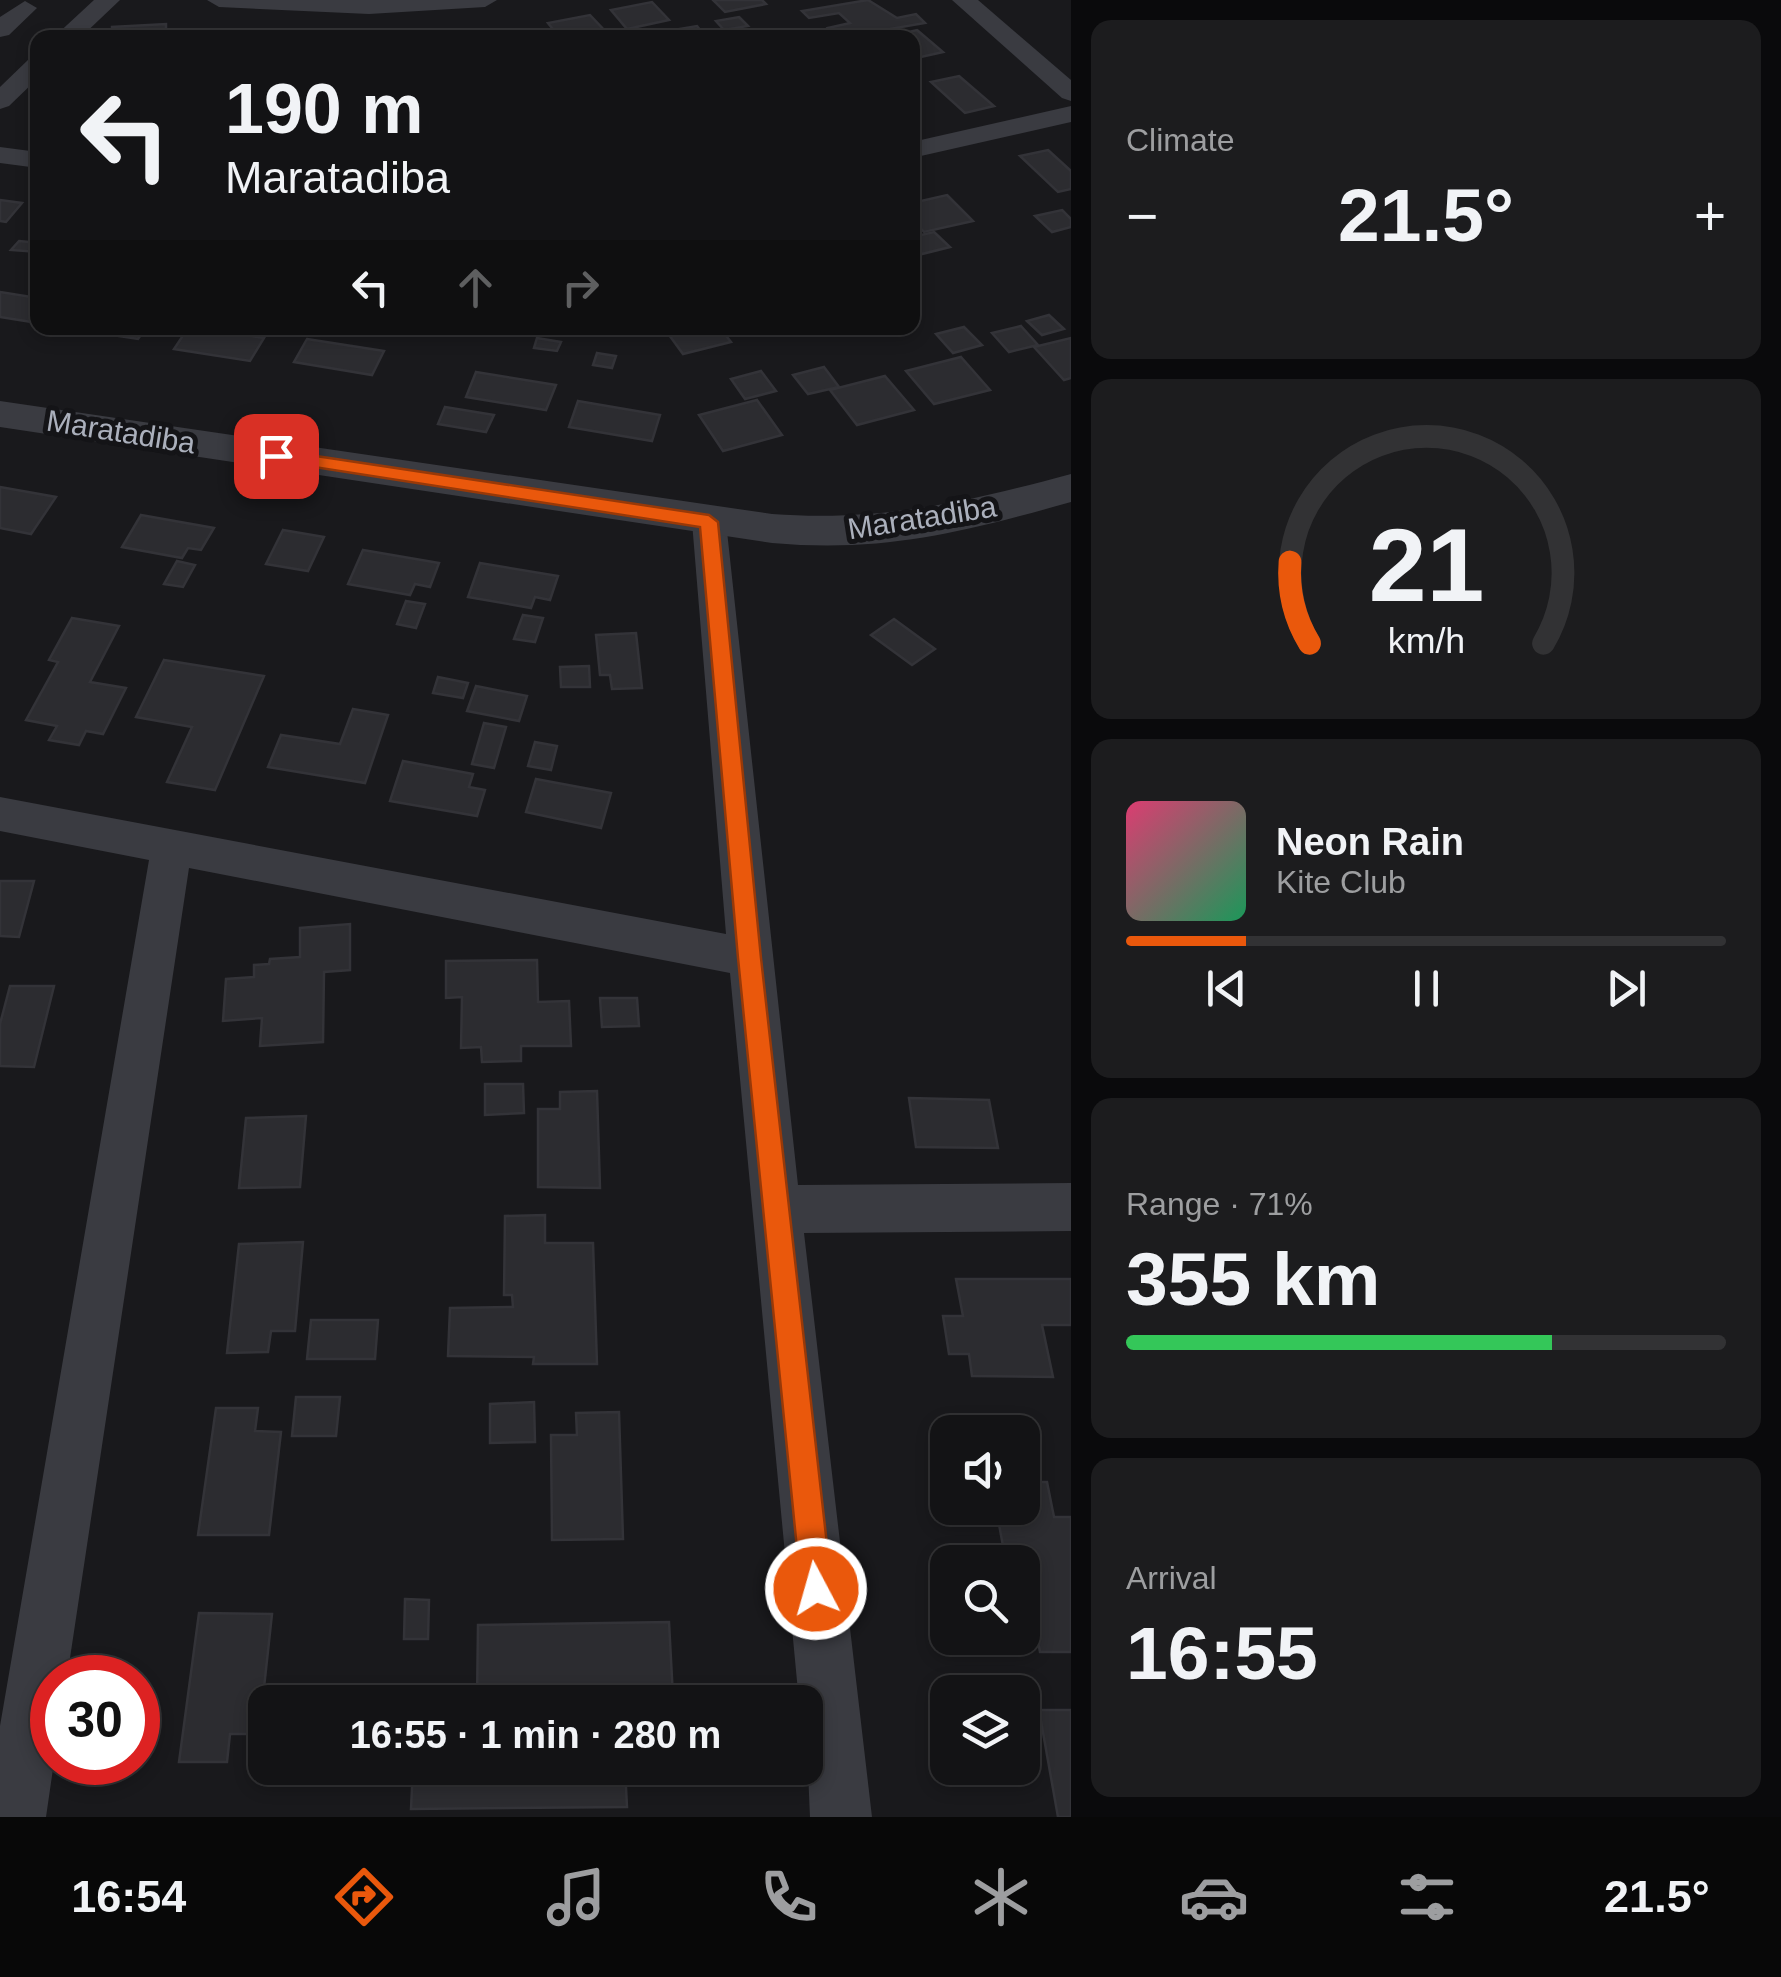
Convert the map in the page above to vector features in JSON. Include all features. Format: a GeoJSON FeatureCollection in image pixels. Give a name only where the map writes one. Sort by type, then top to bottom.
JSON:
{"type":"FeatureCollection","features":[{"type":"Feature","properties":{"kind":"street"},"geometry":{"type":"LineString","coordinates":[[74,30],[108,0]]}},
{"type":"Feature","properties":{"kind":"street"},"geometry":{"type":"LineString","coordinates":[[219,0],[370,8],[485,0]]}},
{"type":"Feature","properties":{"kind":"street"},"geometry":{"type":"LineString","coordinates":[[964,0],[1071,94]]}},
{"type":"Feature","properties":{"kind":"street"},"geometry":{"type":"LineString","coordinates":[[0,30],[25,8]]}},
{"type":"Feature","properties":{"kind":"street"},"geometry":{"type":"LineString","coordinates":[[0,72],[30,70]]}},
{"type":"Feature","properties":{"kind":"street"},"geometry":{"type":"LineString","coordinates":[[0,101],[30,72]]}},
{"type":"Feature","properties":{"kind":"street"},"geometry":{"type":"LineString","coordinates":[[920,148],[1071,114]]}},
{"type":"Feature","properties":{"kind":"street"},"geometry":{"type":"LineString","coordinates":[[0,156],[30,159]]}},
{"type":"Feature","properties":{"kind":"street","name":"Maratadiba"},"geometry":{"type":"LineString","coordinates":[[0,414],[709,522],[810,533],[879,531],[981,513],[1071,488]]}},
{"type":"Feature","properties":{"kind":"street"},"geometry":{"type":"LineString","coordinates":[[709,522],[750,958],[841,1817]]}},
{"type":"Feature","properties":{"kind":"street"},"geometry":{"type":"LineString","coordinates":[[0,814],[750,958]]}},
{"type":"Feature","properties":{"kind":"street"},"geometry":{"type":"LineString","coordinates":[[15,1817],[172,847]]}},
{"type":"Feature","properties":{"kind":"street"},"geometry":{"type":"LineString","coordinates":[[776,1209],[1071,1208]]}},
{"type":"Feature","properties":{"kind":"building"},"geometry":{"type":"Polygon","coordinates":[[[713,0],[762,0],[766,4],[725,12],[713,0]]]}},
{"type":"Feature","properties":{"kind":"building"},"geometry":{"type":"Polygon","coordinates":[[[868,0],[897,18],[916,14],[925,23],[884,30],[830,30],[850,23],[839,13],[809,18],[802,11],[868,0]]]}},
{"type":"Feature","properties":{"kind":"building"},"geometry":{"type":"Polygon","coordinates":[[[652,2],[669,20],[627,29],[611,10],[652,2]]]}},
{"type":"Feature","properties":{"kind":"building"},"geometry":{"type":"Polygon","coordinates":[[[590,15],[604,30],[554,30],[548,23],[590,15]]]}},
{"type":"Feature","properties":{"kind":"building"},"geometry":{"type":"Polygon","coordinates":[[[739,17],[748,26],[724,30],[716,21],[739,17]]]}},
{"type":"Feature","properties":{"kind":"building"},"geometry":{"type":"Polygon","coordinates":[[[166,24],[166,30],[112,30],[166,24]]]}},
{"type":"Feature","properties":{"kind":"building"},"geometry":{"type":"Polygon","coordinates":[[[920,33],[943,52],[920,57],[920,33]]]}},
{"type":"Feature","properties":{"kind":"building"},"geometry":{"type":"Polygon","coordinates":[[[959,76],[994,106],[965,113],[931,82],[959,76]]]}},
{"type":"Feature","properties":{"kind":"building"},"geometry":{"type":"Polygon","coordinates":[[[1048,150],[1071,171],[1071,189],[1058,192],[1020,156],[1048,150]]]}},
{"type":"Feature","properties":{"kind":"building"},"geometry":{"type":"Polygon","coordinates":[[[947,195],[973,221],[924,232],[920,228],[920,201],[947,195]]]}},
{"type":"Feature","properties":{"kind":"building"},"geometry":{"type":"Polygon","coordinates":[[[0,200],[22,203],[6,222],[0,221],[0,200]]]}},
{"type":"Feature","properties":{"kind":"building"},"geometry":{"type":"Polygon","coordinates":[[[1062,210],[1071,219],[1071,227],[1052,232],[1035,216],[1062,210]]]}},
{"type":"Feature","properties":{"kind":"building"},"geometry":{"type":"Polygon","coordinates":[[[934,232],[950,247],[922,254],[920,235],[934,232]]]}},
{"type":"Feature","properties":{"kind":"building"},"geometry":{"type":"Polygon","coordinates":[[[19,241],[30,242],[30,251],[11,250],[19,241]]]}},
{"type":"Feature","properties":{"kind":"building"},"geometry":{"type":"Polygon","coordinates":[[[0,292],[30,297],[30,322],[0,317],[0,292]]]}},
{"type":"Feature","properties":{"kind":"building"},"geometry":{"type":"Polygon","coordinates":[[[1049,315],[1064,329],[1042,335],[1027,321],[1049,315]]]}},
{"type":"Feature","properties":{"kind":"building"},"geometry":{"type":"Polygon","coordinates":[[[1021,326],[1038,345],[1009,352],[992,333],[1021,326]]]}},
{"type":"Feature","properties":{"kind":"building"},"geometry":{"type":"Polygon","coordinates":[[[964,327],[982,345],[953,353],[936,334],[964,327]]]}},
{"type":"Feature","properties":{"kind":"building"},"geometry":{"type":"Polygon","coordinates":[[[183,335],[264,338],[250,361],[174,349],[183,335]]]}},
{"type":"Feature","properties":{"kind":"building"},"geometry":{"type":"Polygon","coordinates":[[[669,335],[726,335],[731,342],[683,354],[669,335]]]}},
{"type":"Feature","properties":{"kind":"building"},"geometry":{"type":"Polygon","coordinates":[[[537,338],[561,342],[557,351],[534,348],[537,338]]]}},
{"type":"Feature","properties":{"kind":"building"},"geometry":{"type":"Polygon","coordinates":[[[1071,338],[1071,378],[1064,380],[1034,347],[1071,338]]]}},
{"type":"Feature","properties":{"kind":"building"},"geometry":{"type":"Polygon","coordinates":[[[307,339],[384,351],[372,375],[294,362],[307,339]]]}},
{"type":"Feature","properties":{"kind":"building"},"geometry":{"type":"Polygon","coordinates":[[[597,353],[616,356],[612,368],[593,365],[597,353]]]}},
{"type":"Feature","properties":{"kind":"building"},"geometry":{"type":"Polygon","coordinates":[[[961,357],[990,390],[934,404],[906,371],[961,357]]]}},
{"type":"Feature","properties":{"kind":"building"},"geometry":{"type":"Polygon","coordinates":[[[824,367],[839,387],[808,394],[793,375],[824,367]]]}},
{"type":"Feature","properties":{"kind":"building"},"geometry":{"type":"Polygon","coordinates":[[[761,371],[776,391],[745,399],[731,379],[761,371]]]}},
{"type":"Feature","properties":{"kind":"building"},"geometry":{"type":"Polygon","coordinates":[[[476,372],[556,385],[546,410],[466,397],[476,372]]]}},
{"type":"Feature","properties":{"kind":"building"},"geometry":{"type":"Polygon","coordinates":[[[885,376],[914,410],[857,425],[830,390],[885,376]]]}},
{"type":"Feature","properties":{"kind":"building"},"geometry":{"type":"Polygon","coordinates":[[[757,400],[782,435],[723,451],[699,415],[757,400]]]}},
{"type":"Feature","properties":{"kind":"building"},"geometry":{"type":"Polygon","coordinates":[[[578,401],[660,415],[652,441],[569,427],[578,401]]]}},
{"type":"Feature","properties":{"kind":"building"},"geometry":{"type":"Polygon","coordinates":[[[445,407],[494,415],[486,432],[438,424],[445,407]]]}},
{"type":"Feature","properties":{"kind":"building"},"geometry":{"type":"Polygon","coordinates":[[[0,487],[56,497],[31,534],[0,528],[0,487]]]}},
{"type":"Feature","properties":{"kind":"building"},"geometry":{"type":"Polygon","coordinates":[[[141,515],[214,528],[201,550],[188,548],[182,558],[122,547],[141,515]]]}},
{"type":"Feature","properties":{"kind":"building"},"geometry":{"type":"Polygon","coordinates":[[[283,530],[324,537],[308,571],[266,564],[283,530]]]}},
{"type":"Feature","properties":{"kind":"building"},"geometry":{"type":"Polygon","coordinates":[[[363,550],[439,563],[430,587],[415,584],[410,595],[348,584],[363,550]]]}},
{"type":"Feature","properties":{"kind":"building"},"geometry":{"type":"Polygon","coordinates":[[[177,561],[195,565],[183,587],[164,584],[177,561]]]}},
{"type":"Feature","properties":{"kind":"building"},"geometry":{"type":"Polygon","coordinates":[[[480,563],[558,576],[550,600],[535,597],[531,608],[468,597],[480,563]]]}},
{"type":"Feature","properties":{"kind":"building"},"geometry":{"type":"Polygon","coordinates":[[[406,601],[425,604],[416,628],[397,624],[406,601]]]}},
{"type":"Feature","properties":{"kind":"building"},"geometry":{"type":"Polygon","coordinates":[[[523,615],[543,618],[535,642],[514,639],[523,615]]]}},
{"type":"Feature","properties":{"kind":"building"},"geometry":{"type":"Polygon","coordinates":[[[72,618],[119,626],[90,682],[126,688],[103,734],[86,731],[79,745],[49,740],[57,726],[26,720],[58,662],[49,660],[72,618]]]}},
{"type":"Feature","properties":{"kind":"building"},"geometry":{"type":"Polygon","coordinates":[[[894,619],[935,649],[912,665],[871,635],[894,619]]]}},
{"type":"Feature","properties":{"kind":"building"},"geometry":{"type":"Polygon","coordinates":[[[636,633],[642,688],[612,689],[610,675],[600,675],[596,635],[636,633]]]}},
{"type":"Feature","properties":{"kind":"building"},"geometry":{"type":"Polygon","coordinates":[[[164,660],[264,676],[215,790],[167,782],[192,727],[136,717],[164,660]]]}},
{"type":"Feature","properties":{"kind":"building"},"geometry":{"type":"Polygon","coordinates":[[[589,666],[590,687],[561,687],[560,667],[589,666]]]}},
{"type":"Feature","properties":{"kind":"building"},"geometry":{"type":"Polygon","coordinates":[[[438,677],[468,683],[463,698],[433,693],[438,677]]]}},
{"type":"Feature","properties":{"kind":"building"},"geometry":{"type":"Polygon","coordinates":[[[476,686],[527,696],[519,721],[467,711],[476,686]]]}},
{"type":"Feature","properties":{"kind":"building"},"geometry":{"type":"Polygon","coordinates":[[[353,709],[388,715],[365,783],[268,767],[281,735],[340,744],[353,709]]]}},
{"type":"Feature","properties":{"kind":"building"},"geometry":{"type":"Polygon","coordinates":[[[484,723],[506,727],[494,768],[472,764],[484,723]]]}},
{"type":"Feature","properties":{"kind":"building"},"geometry":{"type":"Polygon","coordinates":[[[535,742],[557,746],[551,770],[528,766],[535,742]]]}},
{"type":"Feature","properties":{"kind":"building"},"geometry":{"type":"Polygon","coordinates":[[[403,761],[473,774],[469,787],[485,790],[477,816],[390,801],[403,761]]]}},
{"type":"Feature","properties":{"kind":"building"},"geometry":{"type":"Polygon","coordinates":[[[536,779],[611,793],[601,828],[526,812],[536,779]]]}},
{"type":"Feature","properties":{"kind":"building"},"geometry":{"type":"Polygon","coordinates":[[[0,881],[34,881],[19,937],[0,936],[0,881]]]}},
{"type":"Feature","properties":{"kind":"building"},"geometry":{"type":"Polygon","coordinates":[[[350,924],[350,970],[324,972],[323,1042],[260,1046],[262,1018],[223,1021],[226,979],[254,977],[254,965],[269,964],[270,959],[300,957],[300,928],[350,924]]]}},
{"type":"Feature","properties":{"kind":"building"},"geometry":{"type":"Polygon","coordinates":[[[537,960],[538,1002],[569,1001],[571,1046],[521,1046],[521,1061],[482,1062],[481,1047],[461,1048],[462,997],[446,998],[446,961],[537,960]]]}},
{"type":"Feature","properties":{"kind":"building"},"geometry":{"type":"Polygon","coordinates":[[[10,986],[54,986],[34,1067],[0,1066],[0,1024],[10,986]]]}},
{"type":"Feature","properties":{"kind":"building"},"geometry":{"type":"Polygon","coordinates":[[[600,998],[637,998],[639,1026],[602,1027],[600,998]]]}},
{"type":"Feature","properties":{"kind":"building"},"geometry":{"type":"Polygon","coordinates":[[[485,1084],[523,1084],[524,1113],[485,1115],[485,1084]]]}},
{"type":"Feature","properties":{"kind":"building"},"geometry":{"type":"Polygon","coordinates":[[[597,1091],[600,1188],[538,1187],[538,1109],[560,1109],[560,1092],[597,1091]]]}},
{"type":"Feature","properties":{"kind":"building"},"geometry":{"type":"Polygon","coordinates":[[[909,1098],[989,1100],[998,1148],[916,1147],[909,1098]]]}},
{"type":"Feature","properties":{"kind":"building"},"geometry":{"type":"Polygon","coordinates":[[[306,1116],[300,1187],[239,1188],[246,1118],[306,1116]]]}},
{"type":"Feature","properties":{"kind":"building"},"geometry":{"type":"Polygon","coordinates":[[[545,1215],[545,1243],[593,1243],[597,1364],[533,1364],[534,1357],[448,1356],[450,1308],[513,1307],[512,1295],[504,1295],[505,1216],[545,1215]]]}},
{"type":"Feature","properties":{"kind":"building"},"geometry":{"type":"Polygon","coordinates":[[[303,1242],[295,1331],[271,1331],[268,1352],[227,1353],[239,1244],[303,1242]]]}},
{"type":"Feature","properties":{"kind":"building"},"geometry":{"type":"Polygon","coordinates":[[[956,1279],[1071,1279],[1071,1325],[1042,1325],[1053,1377],[972,1376],[969,1354],[949,1354],[943,1316],[963,1316],[956,1279]]]}},
{"type":"Feature","properties":{"kind":"building"},"geometry":{"type":"Polygon","coordinates":[[[311,1320],[378,1320],[375,1359],[307,1359],[311,1320]]]}},
{"type":"Feature","properties":{"kind":"building"},"geometry":{"type":"Polygon","coordinates":[[[296,1397],[340,1397],[336,1436],[292,1436],[296,1397]]]}},
{"type":"Feature","properties":{"kind":"building"},"geometry":{"type":"Polygon","coordinates":[[[534,1402],[535,1442],[490,1443],[490,1404],[534,1402]]]}},
{"type":"Feature","properties":{"kind":"building"},"geometry":{"type":"Polygon","coordinates":[[[216,1408],[258,1408],[255,1431],[281,1432],[269,1535],[198,1535],[216,1408]]]}},
{"type":"Feature","properties":{"kind":"building"},"geometry":{"type":"Polygon","coordinates":[[[619,1412],[623,1539],[552,1540],[551,1435],[577,1435],[576,1413],[619,1412]]]}},
{"type":"Feature","properties":{"kind":"building"},"geometry":{"type":"Polygon","coordinates":[[[1040,1482],[1047,1482],[1054,1517],[1071,1517],[1071,1652],[1040,1652],[1040,1545],[1003,1545],[999,1525],[1040,1525],[1040,1482]]]}},
{"type":"Feature","properties":{"kind":"building"},"geometry":{"type":"Polygon","coordinates":[[[405,1599],[429,1600],[428,1639],[404,1639],[405,1599]]]}},
{"type":"Feature","properties":{"kind":"building"},"geometry":{"type":"Polygon","coordinates":[[[199,1613],[272,1614],[264,1685],[248,1685],[248,1734],[230,1734],[227,1762],[179,1762],[199,1613]]]}},
{"type":"Feature","properties":{"kind":"building"},"geometry":{"type":"Polygon","coordinates":[[[669,1622],[672,1685],[477,1685],[478,1625],[669,1622]]]}},
{"type":"Feature","properties":{"kind":"building"},"geometry":{"type":"Polygon","coordinates":[[[1040,1710],[1071,1710],[1071,1817],[1058,1817],[1040,1710]]]}},
{"type":"Feature","properties":{"kind":"building"},"geometry":{"type":"Polygon","coordinates":[[[412,1785],[626,1785],[627,1807],[411,1809],[412,1785]]]}},
{"type":"Feature","properties":{"kind":"route"},"geometry":{"type":"LineString","coordinates":[[276,456],[709,522],[816,1589]]}}]}
